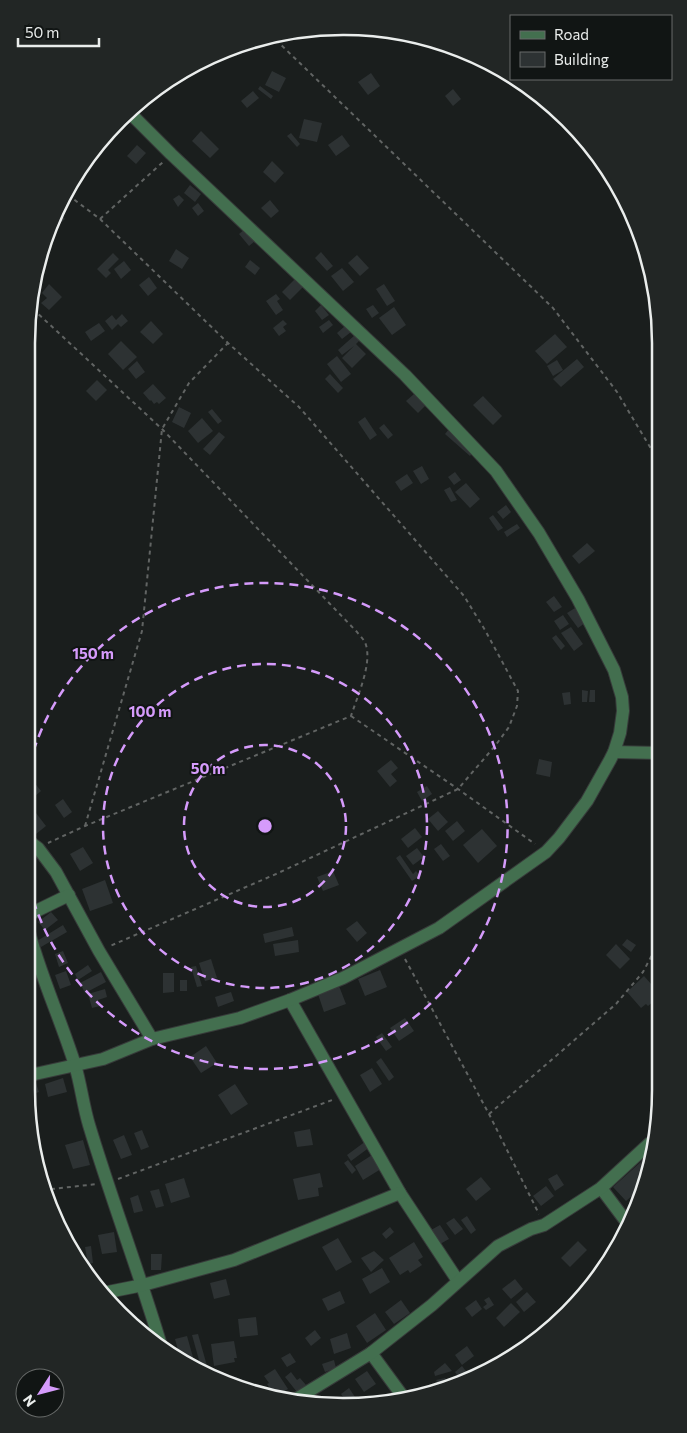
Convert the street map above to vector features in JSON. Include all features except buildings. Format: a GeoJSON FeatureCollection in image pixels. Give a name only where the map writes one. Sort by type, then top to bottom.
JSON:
{"type":"FeatureCollection","features":[{"type":"Feature","properties":{"kind":"street"},"geometry":{"type":"LineString","coordinates":[[35,1074],[103,1060],[152,1039],[240,1018],[290,1000],[343,978],[439,928],[546,852],[559,838],[587,801],[614,752],[620,733],[623,711],[622,697],[614,670],[578,599],[539,533],[496,471],[405,375],[171,154],[135,117]]}},
{"type":"Feature","properties":{"kind":"street"},"geometry":{"type":"LineString","coordinates":[[614,752],[652,753]]}},
{"type":"Feature","properties":{"kind":"street"},"geometry":{"type":"LineString","coordinates":[[35,846],[56,872],[99,951],[152,1039]]}},
{"type":"Feature","properties":{"kind":"street"},"geometry":{"type":"LineString","coordinates":[[35,912],[69,895]]}},
{"type":"Feature","properties":{"kind":"street"},"geometry":{"type":"LineString","coordinates":[[35,954],[75,1066],[89,1123],[158,1336]]}},
{"type":"Feature","properties":{"kind":"street"},"geometry":{"type":"LineString","coordinates":[[290,1000],[400,1193],[458,1281]]}},
{"type":"Feature","properties":{"kind":"street"},"geometry":{"type":"LineString","coordinates":[[303,1395],[372,1353],[432,1305],[498,1246],[531,1229],[544,1225],[601,1188],[647,1146]]}},
{"type":"Feature","properties":{"kind":"street"},"geometry":{"type":"LineString","coordinates":[[601,1188],[624,1218]]}},
{"type":"Feature","properties":{"kind":"street"},"geometry":{"type":"LineString","coordinates":[[111,1292],[143,1286],[234,1260],[400,1193]]}},
{"type":"Feature","properties":{"kind":"street"},"geometry":{"type":"LineString","coordinates":[[372,1353],[400,1393]]}},
{"type":"Feature","properties":{"kind":"path"},"geometry":{"type":"LineString","coordinates":[[278,42],[553,308],[617,392],[652,452]]}},
{"type":"Feature","properties":{"kind":"path"},"geometry":{"type":"LineString","coordinates":[[100,219],[171,154]]}},
{"type":"Feature","properties":{"kind":"path"},"geometry":{"type":"LineString","coordinates":[[72,198],[100,219],[228,343],[299,407],[464,596],[518,691],[517,706],[509,727],[458,789],[276,874],[99,951]]}},
{"type":"Feature","properties":{"kind":"path"},"geometry":{"type":"LineString","coordinates":[[37,313],[162,429],[363,639],[366,646],[366,666],[350,716],[85,826],[38,848]]}},
{"type":"Feature","properties":{"kind":"path"},"geometry":{"type":"LineString","coordinates":[[85,826],[142,631],[162,429],[189,383],[228,343]]}},
{"type":"Feature","properties":{"kind":"path"},"geometry":{"type":"LineString","coordinates":[[350,716],[458,789],[546,852]]}},
{"type":"Feature","properties":{"kind":"path"},"geometry":{"type":"LineString","coordinates":[[400,950],[489,1114],[544,1225]]}},
{"type":"Feature","properties":{"kind":"path"},"geometry":{"type":"LineString","coordinates":[[489,1114],[616,1004],[644,972],[652,956]]}},
{"type":"Feature","properties":{"kind":"path"},"geometry":{"type":"LineString","coordinates":[[51,1189],[108,1182],[344,1096]]}}]}
